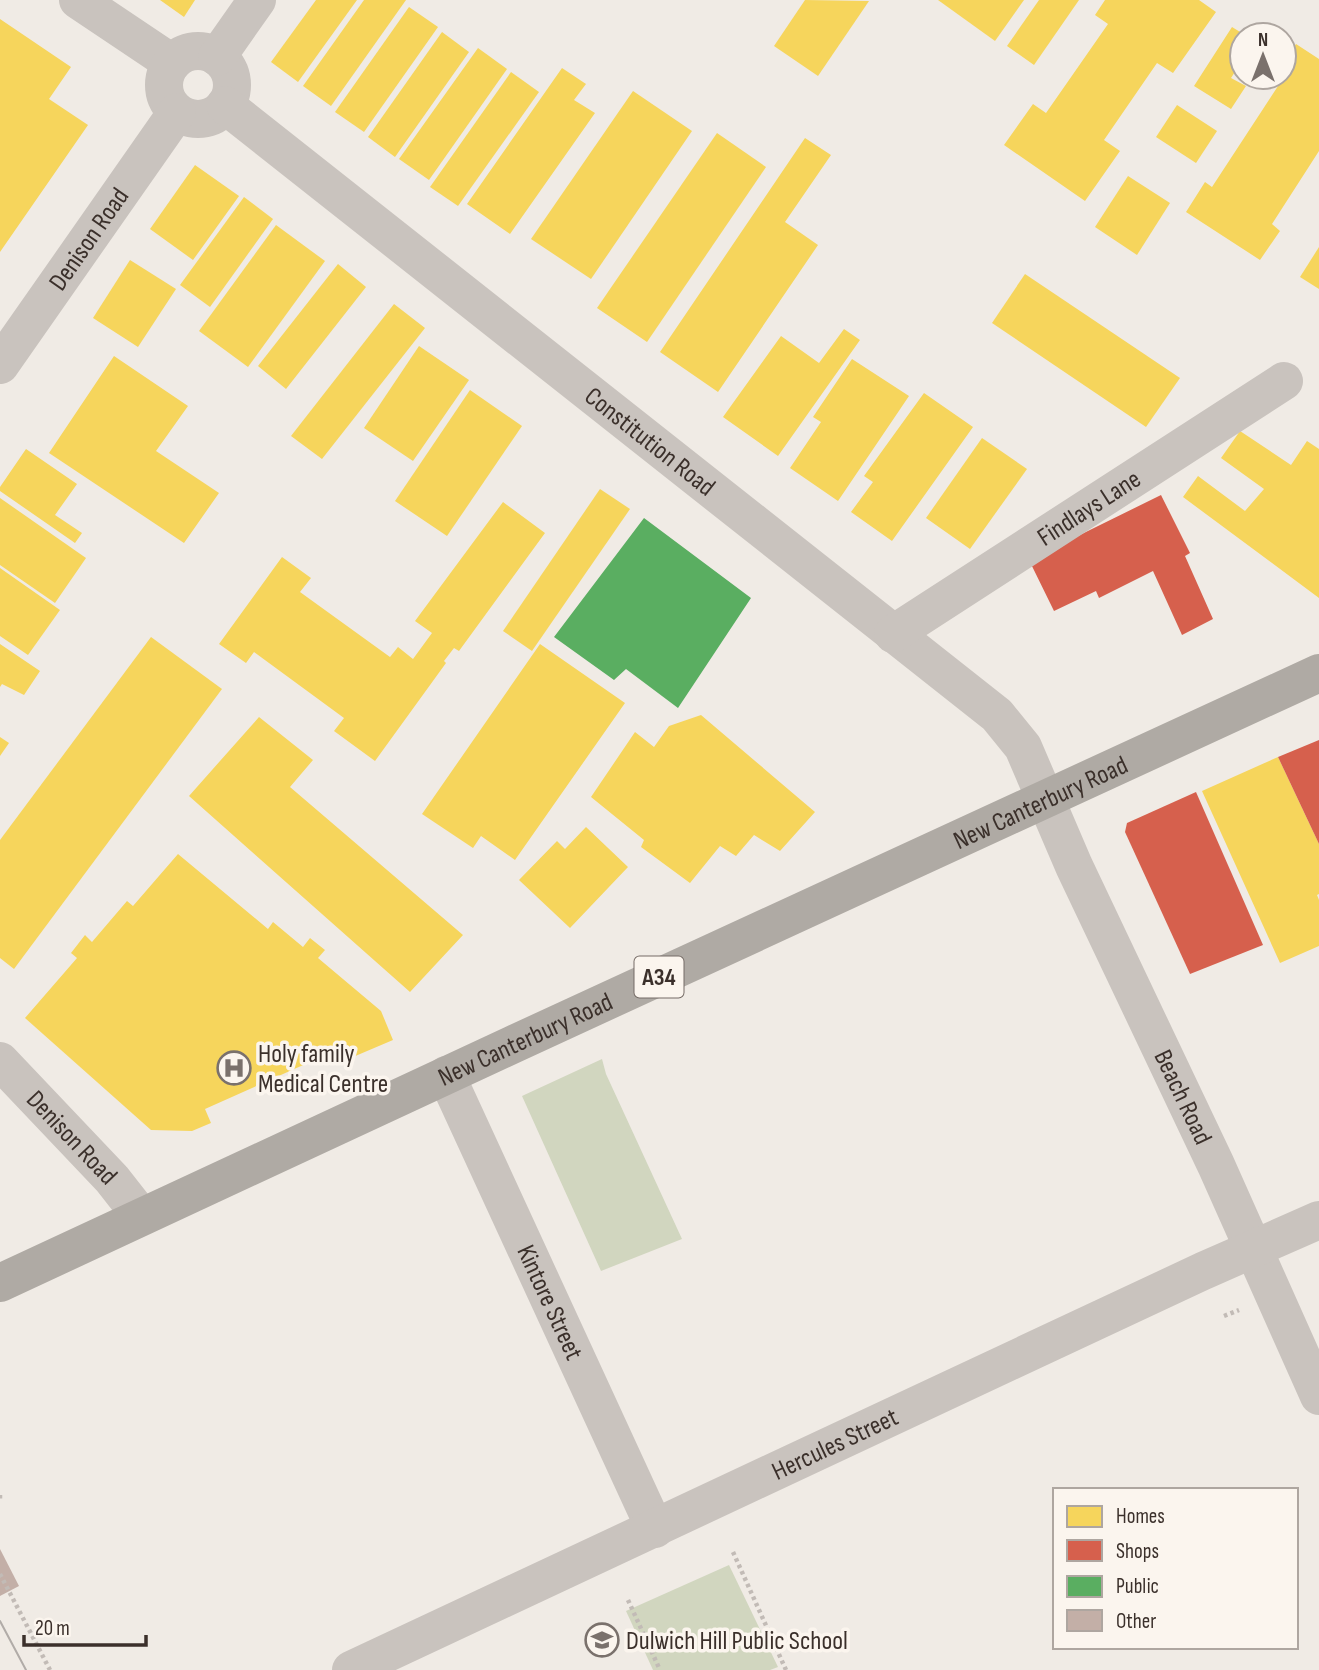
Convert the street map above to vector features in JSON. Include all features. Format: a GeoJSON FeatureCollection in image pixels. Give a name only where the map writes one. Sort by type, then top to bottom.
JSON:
{"type":"FeatureCollection","features":[{"type":"Feature","properties":{"kind":"highway","name":"New Canterbury Road"},"geometry":{"type":"LineString","coordinates":[[0,1283],[1319,673]]}},
{"type":"Feature","properties":{"kind":"street"},"geometry":{"type":"LineString","coordinates":[[78,0],[172,63]]}},
{"type":"Feature","properties":{"kind":"street"},"geometry":{"type":"LineString","coordinates":[[217,57],[257,0]]}},
{"type":"Feature","properties":{"kind":"street"},"geometry":{"type":"LineString","coordinates":[[199,51],[209,52],[217,57],[229,71],[232,80],[232,89],[225,105],[211,117],[203,119],[185,117],[177,112],[171,106],[164,88],[164,80],[172,63],[180,56],[199,51]]}},
{"type":"Feature","properties":{"kind":"street","name":"Constitution Road"},"geometry":{"type":"LineString","coordinates":[[225,105],[997,715],[1023,747],[1046,800]]}},
{"type":"Feature","properties":{"kind":"street","name":"Denison Road"},"geometry":{"type":"LineString","coordinates":[[0,365],[177,112]]}},
{"type":"Feature","properties":{"kind":"street","name":"Findlays Lane"},"geometry":{"type":"LineString","coordinates":[[893,634],[1284,381]]}},
{"type":"Feature","properties":{"kind":"street","name":"Beach Road"},"geometry":{"type":"LineString","coordinates":[[1046,800],[1074,866],[1216,1165],[1319,1396]]}},
{"type":"Feature","properties":{"kind":"street","name":"Denison Road"},"geometry":{"type":"LineString","coordinates":[[0,1061],[112,1179],[141,1216]]}},
{"type":"Feature","properties":{"kind":"street","name":"Kintore Street"},"geometry":{"type":"LineString","coordinates":[[446,1075],[655,1529]]}},
{"type":"Feature","properties":{"kind":"street","name":"Hercules Street"},"geometry":{"type":"LineString","coordinates":[[351,1670],[1319,1220]]}},
{"type":"Feature","properties":{"kind":"path"},"geometry":{"type":"LineString","coordinates":[[0,1495],[0,1502]]}},
{"type":"Feature","properties":{"kind":"path"},"geometry":{"type":"LineString","coordinates":[[733,1552],[786,1670]]}},
{"type":"Feature","properties":{"kind":"path"},"geometry":{"type":"LineString","coordinates":[[0,1574],[50,1670]]}},
{"type":"Feature","properties":{"kind":"path"},"geometry":{"type":"LineString","coordinates":[[628,1600],[660,1670]]}},
{"type":"Feature","properties":{"kind":"green space"},"geometry":{"type":"Polygon","coordinates":[[[602,1059],[606,1074],[682,1239],[601,1271],[522,1096],[602,1059]]]}},
{"type":"Feature","properties":{"kind":"green space"},"geometry":{"type":"Polygon","coordinates":[[[729,1565],[778,1667],[770,1670],[653,1670],[626,1611],[729,1565]]]}},
{"type":"Feature","properties":{"kind":"building: Homes"},"geometry":{"type":"Polygon","coordinates":[[[160,0],[195,0],[184,17],[160,0]]]}},
{"type":"Feature","properties":{"kind":"building: Homes"},"geometry":{"type":"Polygon","coordinates":[[[316,0],[357,0],[298,82],[271,62],[316,0]]]}},
{"type":"Feature","properties":{"kind":"building: Homes"},"geometry":{"type":"Polygon","coordinates":[[[364,0],[406,0],[331,106],[303,86],[364,0]]]}},
{"type":"Feature","properties":{"kind":"building: Homes"},"geometry":{"type":"Polygon","coordinates":[[[805,0],[869,1],[818,76],[774,46],[805,0]]]}},
{"type":"Feature","properties":{"kind":"building: Homes"},"geometry":{"type":"Polygon","coordinates":[[[938,0],[1024,0],[995,41],[938,0]]]}},
{"type":"Feature","properties":{"kind":"building: Homes"},"geometry":{"type":"Polygon","coordinates":[[[1039,0],[1079,0],[1034,65],[1007,46],[1039,0]]]}},
{"type":"Feature","properties":{"kind":"building: Homes"},"geometry":{"type":"Polygon","coordinates":[[[1105,0],[1199,0],[1216,12],[1173,73],[1157,63],[1104,140],[1120,151],[1085,201],[1004,145],[1033,104],[1046,113],[1108,24],[1095,15],[1105,0]]]}},
{"type":"Feature","properties":{"kind":"building: Homes"},"geometry":{"type":"Polygon","coordinates":[[[409,7],[438,27],[364,132],[335,112],[409,7]]]}},
{"type":"Feature","properties":{"kind":"building: Homes"},"geometry":{"type":"Polygon","coordinates":[[[0,19],[71,67],[49,99],[88,125],[0,252],[0,19]]]}},
{"type":"Feature","properties":{"kind":"building: Homes"},"geometry":{"type":"Polygon","coordinates":[[[442,32],[469,52],[395,157],[368,137],[442,32]]]}},
{"type":"Feature","properties":{"kind":"building: Homes"},"geometry":{"type":"Polygon","coordinates":[[[1228,33],[1228,91],[1243,91],[1231,109],[1194,86],[1228,33]]]}},
{"type":"Feature","properties":{"kind":"building: Homes"},"geometry":{"type":"Polygon","coordinates":[[[1298,45],[1319,59],[1319,151],[1272,224],[1280,231],[1260,260],[1186,212],[1205,182],[1212,187],[1275,91],[1298,91],[1298,45]]]}},
{"type":"Feature","properties":{"kind":"building: Homes"},"geometry":{"type":"Polygon","coordinates":[[[478,48],[507,69],[429,180],[399,159],[478,48]]]}},
{"type":"Feature","properties":{"kind":"building: Homes"},"geometry":{"type":"Polygon","coordinates":[[[562,68],[586,84],[574,100],[595,113],[510,234],[467,204],[562,68]]]}},
{"type":"Feature","properties":{"kind":"building: Homes"},"geometry":{"type":"Polygon","coordinates":[[[511,72],[539,92],[458,206],[430,187],[511,72]]]}},
{"type":"Feature","properties":{"kind":"building: Homes"},"geometry":{"type":"Polygon","coordinates":[[[633,91],[692,131],[591,279],[531,239],[633,91]]]}},
{"type":"Feature","properties":{"kind":"building: Homes"},"geometry":{"type":"Polygon","coordinates":[[[1177,105],[1217,131],[1196,163],[1156,137],[1177,105]]]}},
{"type":"Feature","properties":{"kind":"building: Homes"},"geometry":{"type":"Polygon","coordinates":[[[717,133],[766,167],[647,342],[597,308],[717,133]]]}},
{"type":"Feature","properties":{"kind":"building: Homes"},"geometry":{"type":"Polygon","coordinates":[[[805,138],[831,155],[785,222],[818,245],[718,392],[660,352],[805,138]]]}},
{"type":"Feature","properties":{"kind":"building: Homes"},"geometry":{"type":"Polygon","coordinates":[[[195,165],[239,196],[193,260],[150,229],[195,165]]]}},
{"type":"Feature","properties":{"kind":"building: Homes"},"geometry":{"type":"Polygon","coordinates":[[[1128,176],[1170,203],[1137,255],[1095,227],[1128,176]]]}},
{"type":"Feature","properties":{"kind":"building: Homes"},"geometry":{"type":"Polygon","coordinates":[[[244,197],[273,219],[210,307],[180,285],[244,197]]]}},
{"type":"Feature","properties":{"kind":"building: Homes"},"geometry":{"type":"Polygon","coordinates":[[[276,225],[325,261],[248,367],[199,331],[276,225]]]}},
{"type":"Feature","properties":{"kind":"building: Homes"},"geometry":{"type":"Polygon","coordinates":[[[1319,247],[1319,289],[1300,277],[1319,247]]]}},
{"type":"Feature","properties":{"kind":"building: Homes"},"geometry":{"type":"Polygon","coordinates":[[[130,260],[176,289],[138,347],[93,318],[130,260]]]}},
{"type":"Feature","properties":{"kind":"building: Homes"},"geometry":{"type":"Polygon","coordinates":[[[338,264],[366,287],[286,389],[258,366],[338,264]]]}},
{"type":"Feature","properties":{"kind":"building: Homes"},"geometry":{"type":"Polygon","coordinates":[[[1025,274],[1180,378],[1146,427],[992,323],[1025,274]]]}},
{"type":"Feature","properties":{"kind":"building: Homes"},"geometry":{"type":"Polygon","coordinates":[[[394,304],[425,328],[322,459],[291,436],[394,304]]]}},
{"type":"Feature","properties":{"kind":"building: Homes"},"geometry":{"type":"Polygon","coordinates":[[[844,329],[860,340],[778,456],[723,417],[781,336],[819,363],[844,329]]]}},
{"type":"Feature","properties":{"kind":"building: Homes"},"geometry":{"type":"Polygon","coordinates":[[[419,346],[469,380],[413,461],[364,428],[419,346]]]}},
{"type":"Feature","properties":{"kind":"building: Homes"},"geometry":{"type":"Polygon","coordinates":[[[114,356],[188,406],[156,451],[219,493],[184,543],[49,453],[114,356]]]}},
{"type":"Feature","properties":{"kind":"building: Homes"},"geometry":{"type":"Polygon","coordinates":[[[852,359],[909,396],[838,501],[790,468],[821,422],[813,417],[852,359]]]}},
{"type":"Feature","properties":{"kind":"building: Homes"},"geometry":{"type":"Polygon","coordinates":[[[470,390],[522,426],[447,536],[395,501],[470,390]]]}},
{"type":"Feature","properties":{"kind":"building: Homes"},"geometry":{"type":"Polygon","coordinates":[[[924,393],[973,427],[892,541],[851,512],[873,482],[864,476],[924,393]]]}},
{"type":"Feature","properties":{"kind":"building: Homes"},"geometry":{"type":"Polygon","coordinates":[[[1240,431],[1291,465],[1307,441],[1319,449],[1319,598],[1183,497],[1198,476],[1245,511],[1264,489],[1221,458],[1240,431]]]}},
{"type":"Feature","properties":{"kind":"building: Homes"},"geometry":{"type":"Polygon","coordinates":[[[982,438],[1027,469],[970,549],[926,518],[982,438]]]}},
{"type":"Feature","properties":{"kind":"building: Homes"},"geometry":{"type":"Polygon","coordinates":[[[26,449],[77,484],[55,515],[82,533],[75,543],[0,491],[0,487],[26,449]]]}},
{"type":"Feature","properties":{"kind":"building: Homes"},"geometry":{"type":"Polygon","coordinates":[[[600,489],[630,509],[532,651],[503,631],[600,489]]]}},
{"type":"Feature","properties":{"kind":"building: Homes"},"geometry":{"type":"Polygon","coordinates":[[[0,498],[86,558],[55,603],[0,565],[0,498]]]}},
{"type":"Feature","properties":{"kind":"building: Homes"},"geometry":{"type":"Polygon","coordinates":[[[503,502],[545,533],[459,651],[454,648],[444,661],[446,663],[375,761],[334,731],[344,718],[254,652],[246,663],[219,644],[282,557],[311,578],[300,592],[390,657],[398,647],[413,659],[432,633],[415,621],[503,502]]]}},
{"type":"Feature","properties":{"kind":"building: Homes"},"geometry":{"type":"Polygon","coordinates":[[[0,568],[60,610],[28,655],[0,636],[0,568]]]}},
{"type":"Feature","properties":{"kind":"building: Homes"},"geometry":{"type":"Polygon","coordinates":[[[151,637],[222,689],[14,969],[0,958],[0,840],[151,637]]]}},
{"type":"Feature","properties":{"kind":"building: Homes"},"geometry":{"type":"Polygon","coordinates":[[[0,644],[40,671],[24,695],[2,684],[0,687],[0,644]]]}},
{"type":"Feature","properties":{"kind":"building: Homes"},"geometry":{"type":"Polygon","coordinates":[[[540,644],[625,703],[515,860],[481,836],[473,848],[422,814],[540,644]]]}},
{"type":"Feature","properties":{"kind":"building: Homes"},"geometry":{"type":"Polygon","coordinates":[[[701,715],[815,812],[780,851],[754,835],[736,856],[720,846],[690,883],[641,847],[644,840],[591,797],[635,732],[654,747],[669,726],[701,715]]]}},
{"type":"Feature","properties":{"kind":"building: Homes"},"geometry":{"type":"Polygon","coordinates":[[[259,717],[313,760],[290,787],[463,935],[410,992],[189,796],[259,717]]]}},
{"type":"Feature","properties":{"kind":"building: Homes"},"geometry":{"type":"Polygon","coordinates":[[[0,737],[9,743],[0,756],[0,737]]]}},
{"type":"Feature","properties":{"kind":"building: Homes"},"geometry":{"type":"Polygon","coordinates":[[[1278,757],[1319,844],[1319,946],[1280,963],[1202,791],[1278,757]]]}},
{"type":"Feature","properties":{"kind":"building: Homes"},"geometry":{"type":"Polygon","coordinates":[[[586,827],[628,867],[570,928],[519,880],[557,841],[565,849],[586,827]]]}},
{"type":"Feature","properties":{"kind":"building: Homes"},"geometry":{"type":"Polygon","coordinates":[[[178,854],[268,929],[273,922],[303,947],[310,938],[325,950],[318,958],[381,1011],[393,1040],[353,1057],[348,1045],[205,1109],[211,1123],[192,1131],[151,1130],[25,1018],[77,958],[71,953],[85,935],[92,942],[127,901],[133,906],[178,854]]]}},
{"type":"Feature","properties":{"kind":"building: Shops"},"geometry":{"type":"Polygon","coordinates":[[[1161,495],[1190,553],[1185,556],[1213,619],[1182,635],[1153,571],[1099,598],[1096,591],[1054,611],[1029,560],[1161,495]]]}},
{"type":"Feature","properties":{"kind":"building: Shops"},"geometry":{"type":"Polygon","coordinates":[[[1319,740],[1319,844],[1278,757],[1319,740]]]}},
{"type":"Feature","properties":{"kind":"building: Shops"},"geometry":{"type":"Polygon","coordinates":[[[1196,792],[1263,945],[1190,974],[1125,832],[1127,823],[1196,792]]]}},
{"type":"Feature","properties":{"kind":"building: Public"},"geometry":{"type":"Polygon","coordinates":[[[644,518],[751,598],[678,708],[626,669],[614,680],[554,637],[644,518]]]}},
{"type":"Feature","properties":{"kind":"building: Other"},"geometry":{"type":"Polygon","coordinates":[[[0,1549],[19,1586],[0,1596],[0,1549]]]}},
{"type":"Feature","properties":{"kind":"tram line"},"geometry":{"type":"LineString","coordinates":[[0,1621],[26,1670]]}},
{"type":"Feature","properties":{"kind":"place","name":"Holy family Medical Centre"},"geometry":{"type":"Point","coordinates":[234,1068]}},
{"type":"Feature","properties":{"kind":"place","name":"Dulwich Hill Public School"},"geometry":{"type":"Point","coordinates":[602,1640]}}]}
